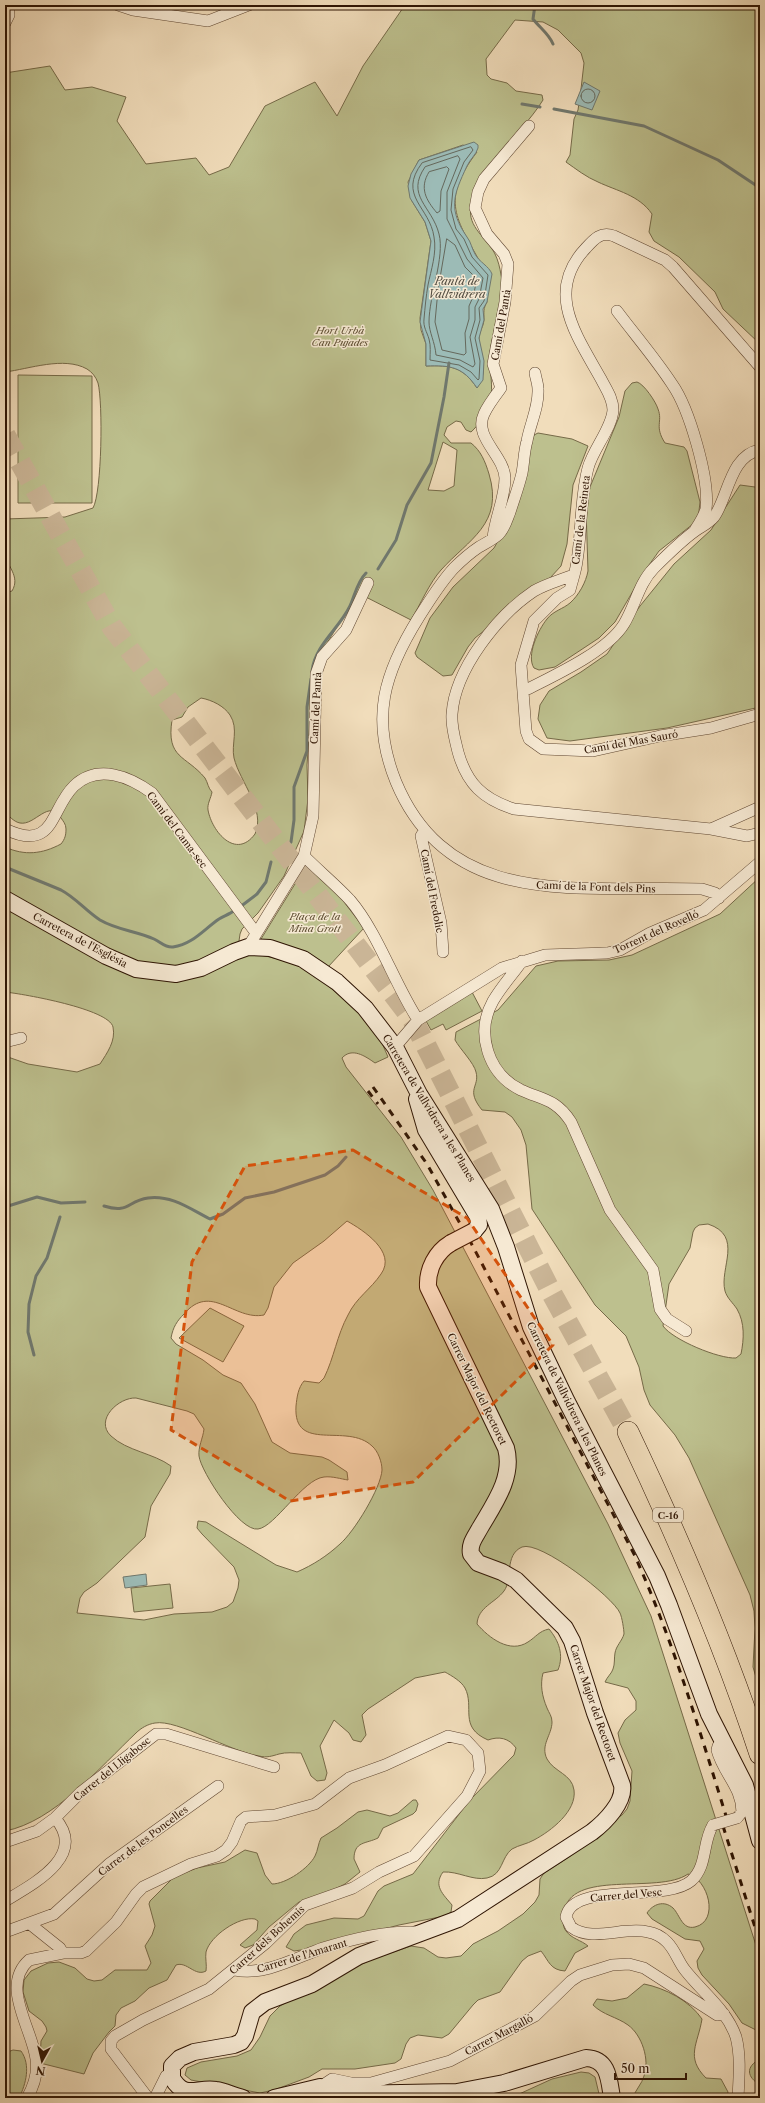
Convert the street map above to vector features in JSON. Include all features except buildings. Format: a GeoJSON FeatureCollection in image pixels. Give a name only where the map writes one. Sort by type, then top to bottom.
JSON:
{"type":"FeatureCollection","features":[{"type":"Feature","properties":{"kind":"highway","name":"C-16"},"geometry":{"type":"LineString","coordinates":[[628,1432],[676,1533],[734,1679],[760,1754]]}},
{"type":"Feature","properties":{"kind":"street"},"geometry":{"type":"LineString","coordinates":[[5,23],[10,15],[8,5]]}},
{"type":"Feature","properties":{"kind":"street"},"geometry":{"type":"LineString","coordinates":[[118,5],[133,10],[208,21],[249,5]]}},
{"type":"Feature","properties":{"kind":"street","name":"Camí del Pantà"},"geometry":{"type":"LineString","coordinates":[[493,538],[505,478],[502,465],[481,428],[483,414],[501,388],[493,364],[505,302],[508,264],[504,254],[487,234],[475,208],[478,192],[484,179],[529,126]]}},
{"type":"Feature","properties":{"kind":"street","name":"Camí de la Reineta"},"geometry":{"type":"LineString","coordinates":[[760,367],[684,277],[665,260],[606,234],[596,237],[576,258],[570,271],[566,286],[567,310],[578,338],[612,399],[613,408],[611,417],[588,466],[584,483],[577,562],[573,575],[529,595],[496,625],[478,647],[458,688],[453,706],[453,733],[463,770],[468,779],[482,793],[494,801],[514,810],[711,829],[760,807]]}},
{"type":"Feature","properties":{"kind":"street"},"geometry":{"type":"LineString","coordinates":[[617,311],[672,384],[689,419],[699,454],[706,500],[705,510],[695,530]]}},
{"type":"Feature","properties":{"kind":"street","name":"Camí de la Font dels Pins"},"geometry":{"type":"LineString","coordinates":[[535,374],[538,390],[520,481],[506,521],[500,533],[466,558],[437,587],[399,650],[386,685],[383,724],[386,756],[405,802],[424,831],[458,859],[487,874],[512,881],[561,887],[702,889],[715,893],[719,898]]}},
{"type":"Feature","properties":{"kind":"street"},"geometry":{"type":"LineString","coordinates":[[524,691],[563,671],[611,638],[624,624],[637,595],[653,569],[695,530],[709,523],[716,515],[724,493],[740,461],[755,451],[760,450]]}},
{"type":"Feature","properties":{"kind":"street","name":"Camí del Mas Sauró"},"geometry":{"type":"LineString","coordinates":[[573,575],[570,590],[557,598],[534,621],[521,665],[524,691],[524,721],[529,739],[543,749],[559,751],[593,751],[660,736],[711,728],[760,714]]}},
{"type":"Feature","properties":{"kind":"street","name":"Camí del Pantà"},"geometry":{"type":"LineString","coordinates":[[305,851],[313,816],[316,674],[322,657],[346,630],[368,583]]}},
{"type":"Feature","properties":{"kind":"street","name":"Camí del Cama-sec"},"geometry":{"type":"LineString","coordinates":[[5,829],[22,835],[32,835],[46,829],[56,816],[74,786],[84,779],[102,773],[121,776],[137,782],[152,793],[229,899],[256,933]]}},
{"type":"Feature","properties":{"kind":"street"},"geometry":{"type":"LineString","coordinates":[[711,829],[747,836],[760,833]]}},
{"type":"Feature","properties":{"kind":"street","name":"Camí del Fredolic"},"geometry":{"type":"LineString","coordinates":[[424,831],[421,836],[441,924],[443,952]]}},
{"type":"Feature","properties":{"kind":"street"},"geometry":{"type":"LineString","coordinates":[[248,947],[294,872],[305,851],[320,872],[350,901],[368,926],[408,1005],[418,1020]]}},
{"type":"Feature","properties":{"kind":"street","name":"Torrent del Rovelló"},"geometry":{"type":"LineString","coordinates":[[394,1047],[418,1020],[502,968],[545,955],[614,952],[650,933],[691,917],[704,910],[760,862]]}},
{"type":"Feature","properties":{"kind":"street","name":"Carretera de l'Església"},"geometry":{"type":"LineString","coordinates":[[5,899],[106,956],[126,965],[148,972],[176,974],[188,972],[248,947]]}},
{"type":"Feature","properties":{"kind":"street","name":"Carretera de Vallvidrera a les Planes"},"geometry":{"type":"LineString","coordinates":[[248,947],[270,948],[303,959],[337,982],[364,1008],[394,1047],[419,1094],[493,1214],[531,1327],[566,1400],[657,1576],[709,1714],[745,1785],[760,1841]]}},
{"type":"Feature","properties":{"kind":"street"},"geometry":{"type":"LineString","coordinates":[[522,961],[493,1002],[487,1015],[485,1039],[490,1060],[503,1078],[512,1085],[550,1100],[565,1112],[571,1122],[610,1210],[653,1270],[660,1309],[667,1319],[686,1331]]}},
{"type":"Feature","properties":{"kind":"street"},"geometry":{"type":"LineString","coordinates":[[5,1042],[21,1038]]}},
{"type":"Feature","properties":{"kind":"street","name":"Carrer Major del Rectoret"},"geometry":{"type":"LineString","coordinates":[[171,2073],[174,2062],[185,2055],[234,2045],[241,2042],[245,2036],[252,2012],[265,2002],[312,1984],[358,1956],[417,1932],[439,1927],[458,1919],[601,1825],[618,1803],[623,1790],[595,1713],[572,1641],[565,1628],[516,1580],[502,1572],[478,1563],[471,1554],[472,1542],[493,1506],[508,1474],[509,1463],[506,1448],[428,1286],[430,1269],[435,1258],[443,1248],[474,1231],[479,1225],[478,1217],[426,1130],[416,1101],[419,1094]]}},
{"type":"Feature","properties":{"kind":"street","name":"Carrer del Lligabosc"},"geometry":{"type":"LineString","coordinates":[[5,1842],[28,1835],[55,1818],[81,1792],[156,1734],[166,1734],[274,1767]]}},
{"type":"Feature","properties":{"kind":"street","name":"Carrer dels Bohemis"},"geometry":{"type":"LineString","coordinates":[[63,1953],[76,1954],[86,1951],[116,1922],[143,1887],[191,1864],[222,1853],[232,1842],[241,1821],[246,1817],[275,1815],[315,1804],[328,1795],[343,1781],[385,1765],[448,1736],[460,1737],[471,1744],[478,1753],[481,1765],[478,1776],[467,1796],[414,1856],[379,1872],[352,1888],[305,1905],[266,1943],[209,1989],[143,2020],[111,2041],[111,2049],[148,2098]]}},
{"type":"Feature","properties":{"kind":"street","name":"Carrer del Vesc"},"geometry":{"type":"LineString","coordinates":[[723,1743],[718,1746],[717,1750],[739,1795],[742,1812],[738,1818],[713,1825],[708,1834],[706,1851],[700,1868],[692,1880],[685,1885],[666,1891],[586,1898],[571,1907],[566,1917],[570,1927],[577,1931],[612,1933],[641,1930],[661,1937],[672,1948],[688,1974],[724,2014],[734,2032],[738,2046],[738,2098]]}},
{"type":"Feature","properties":{"kind":"street","name":"Carrer de les Poncelles"},"geometry":{"type":"LineString","coordinates":[[5,1932],[54,1914],[109,1864],[218,1786]]}},
{"type":"Feature","properties":{"kind":"street"},"geometry":{"type":"LineString","coordinates":[[5,1901],[26,1888],[55,1866],[62,1857],[66,1838],[63,1830],[55,1818]]}},
{"type":"Feature","properties":{"kind":"street"},"geometry":{"type":"LineString","coordinates":[[27,2098],[36,2076],[36,2060],[14,1996],[14,1980],[20,1968],[29,1960],[63,1953],[60,1948],[30,1924]]}},
{"type":"Feature","properties":{"kind":"street","name":"Carrer de l'Amarant"},"geometry":{"type":"LineString","coordinates":[[234,1970],[257,1971],[337,1944],[396,1932],[417,1932]]}},
{"type":"Feature","properties":{"kind":"street","name":"Carrer Margalló"},"geometry":{"type":"LineString","coordinates":[[324,2087],[326,2083],[332,2079],[351,2083],[370,2083],[450,2061],[535,2016],[571,1980],[580,1975],[612,1965],[623,1964],[639,1966],[716,2015],[724,2014]]}},
{"type":"Feature","properties":{"kind":"street"},"geometry":{"type":"LineString","coordinates":[[274,2098],[324,2087],[337,2093],[346,2094],[457,2092],[504,2083],[586,2058],[595,2060],[605,2068],[612,2098]]}},
{"type":"Feature","properties":{"kind":"street"},"geometry":{"type":"LineString","coordinates":[[155,2098],[166,2076],[171,2073],[179,2088],[188,2095],[212,2089],[243,2098]]}},
{"type":"Feature","properties":{"kind":"highlighted area"},"geometry":{"type":"Polygon","coordinates":[[[353,1150],[467,1218],[553,1345],[413,1482],[290,1501],[171,1430],[192,1262],[245,1166],[353,1150]]]}},
{"type":"Feature","properties":{"kind":"green space","name":"Hort Urbà Can Pujades"},"geometry":{"type":"Polygon","coordinates":[[[405,5],[760,5],[760,344],[723,309],[715,292],[679,257],[654,241],[649,232],[652,214],[641,202],[627,194],[589,178],[566,162],[570,155],[574,119],[578,110],[581,89],[584,63],[581,53],[558,30],[543,22],[515,20],[486,59],[487,75],[491,79],[507,83],[516,91],[542,95],[543,100],[523,127],[492,162],[483,175],[476,190],[471,207],[472,221],[478,232],[492,248],[498,261],[502,285],[502,295],[491,346],[491,395],[485,414],[471,432],[466,430],[461,422],[456,421],[447,427],[444,435],[451,443],[471,443],[480,453],[489,474],[492,491],[492,506],[488,518],[481,529],[437,575],[411,620],[358,593],[314,664],[307,765],[308,799],[304,831],[284,876],[258,913],[242,929],[239,941],[261,955],[291,962],[316,976],[354,1007],[379,1036],[388,1057],[375,1063],[358,1054],[350,1053],[342,1058],[346,1067],[401,1137],[433,1190],[608,1524],[651,1616],[760,1958],[760,2032],[742,2023],[729,2004],[702,1975],[698,1968],[697,1961],[704,1949],[700,1941],[685,1939],[652,1919],[647,1913],[655,1905],[666,1904],[673,1908],[687,1926],[695,1927],[703,1923],[707,1917],[709,1909],[706,1891],[695,1877],[688,1874],[674,1880],[657,1883],[598,1886],[581,1891],[570,1899],[564,1913],[563,1925],[568,1934],[588,1946],[575,1953],[565,1971],[553,1967],[541,1951],[528,1956],[522,1961],[500,1992],[478,2000],[449,2034],[442,2038],[418,2035],[410,2038],[406,2044],[401,2059],[395,2063],[355,2069],[322,2069],[309,2077],[274,2090],[260,2093],[191,2080],[185,2075],[187,2068],[201,2062],[237,2056],[251,2050],[260,2037],[270,2016],[280,2006],[319,1984],[373,1959],[411,1946],[424,1948],[438,1957],[446,1958],[461,1956],[473,1944],[498,1931],[523,1914],[535,1902],[539,1895],[540,1879],[544,1873],[572,1855],[602,1827],[622,1815],[627,1809],[630,1801],[632,1771],[620,1743],[618,1733],[625,1720],[636,1710],[636,1701],[628,1688],[605,1682],[612,1671],[616,1650],[624,1634],[621,1615],[615,1605],[591,1583],[575,1571],[544,1552],[531,1547],[522,1547],[516,1551],[511,1561],[507,1586],[500,1595],[480,1613],[477,1624],[494,1639],[507,1645],[521,1645],[528,1642],[543,1631],[549,1629],[558,1643],[561,1659],[558,1670],[543,1673],[542,1690],[552,1722],[545,1754],[550,1763],[570,1780],[573,1785],[574,1798],[567,1813],[562,1820],[541,1836],[517,1846],[508,1852],[499,1870],[492,1876],[482,1879],[443,1872],[439,1882],[440,1890],[452,1905],[451,1912],[445,1916],[399,1925],[308,1949],[294,1951],[286,1947],[294,1934],[306,1925],[334,1918],[358,1919],[364,1916],[378,1891],[384,1886],[413,1874],[470,1800],[514,1755],[516,1748],[507,1740],[496,1738],[488,1740],[479,1735],[473,1729],[470,1723],[468,1695],[465,1688],[459,1681],[445,1672],[415,1678],[368,1709],[362,1715],[366,1735],[361,1742],[353,1740],[349,1733],[334,1720],[320,1746],[327,1773],[325,1780],[317,1781],[311,1776],[301,1753],[284,1753],[267,1757],[259,1756],[234,1749],[177,1726],[165,1723],[155,1723],[147,1725],[138,1731],[76,1791],[59,1805],[41,1817],[23,1826],[5,1831],[5,1056],[28,1064],[77,1072],[100,1064],[110,1047],[114,1032],[113,1027],[108,1020],[97,1014],[46,999],[5,992],[5,847],[26,853],[47,850],[61,844],[65,837],[66,829],[61,818],[52,811],[42,814],[26,823],[20,823],[14,820],[5,812],[5,593],[12,591],[15,581],[5,552],[5,519],[65,517],[93,508],[96,499],[100,466],[101,408],[98,383],[94,375],[87,369],[78,365],[57,363],[46,364],[5,372],[5,73],[50,66],[65,90],[92,87],[126,97],[117,121],[146,164],[196,158],[209,175],[229,167],[265,106],[315,82],[337,116],[363,66],[405,5]],[[463,145],[419,160],[408,182],[412,201],[425,222],[431,241],[420,318],[421,330],[426,344],[426,366],[443,366],[456,369],[467,376],[477,388],[481,380],[484,367],[480,352],[479,338],[484,322],[484,309],[487,302],[481,264],[458,219],[456,195],[459,182],[466,168],[477,152],[463,145]],[[443,442],[428,490],[444,491],[454,486],[457,450],[443,442]],[[201,698],[188,707],[182,717],[172,720],[171,733],[172,742],[175,749],[179,755],[205,778],[212,792],[208,810],[214,827],[226,840],[233,844],[240,844],[248,841],[255,834],[258,825],[257,815],[251,796],[234,758],[233,720],[224,709],[205,699],[201,698]],[[347,1221],[324,1241],[293,1263],[274,1287],[268,1308],[264,1315],[243,1313],[213,1302],[204,1302],[194,1305],[177,1322],[171,1338],[176,1344],[203,1360],[223,1375],[241,1383],[255,1404],[272,1442],[290,1453],[322,1457],[329,1460],[347,1472],[348,1480],[324,1477],[316,1480],[298,1494],[273,1520],[265,1526],[258,1529],[250,1527],[241,1521],[222,1500],[201,1464],[199,1449],[204,1429],[194,1414],[136,1398],[123,1401],[116,1405],[107,1417],[105,1423],[106,1430],[117,1441],[171,1466],[170,1474],[151,1506],[145,1537],[97,1583],[84,1592],[80,1598],[77,1613],[144,1620],[174,1614],[212,1612],[227,1607],[233,1602],[239,1580],[234,1567],[197,1528],[198,1521],[206,1522],[276,1565],[297,1572],[320,1560],[335,1548],[346,1538],[359,1520],[372,1498],[380,1478],[382,1467],[378,1454],[372,1446],[361,1439],[349,1436],[312,1433],[303,1429],[297,1421],[296,1406],[297,1396],[304,1381],[319,1383],[324,1378],[341,1330],[351,1309],[381,1274],[385,1266],[385,1258],[376,1243],[369,1236],[347,1221]]]}},
{"type":"Feature","properties":{"kind":"green space"},"geometry":{"type":"Polygon","coordinates":[[[18,375],[92,376],[92,503],[18,503],[18,375]]]}},
{"type":"Feature","properties":{"kind":"green space"},"geometry":{"type":"Polygon","coordinates":[[[632,383],[640,383],[646,390],[657,406],[660,417],[659,428],[665,443],[684,447],[687,451],[700,502],[698,520],[659,551],[644,572],[615,622],[599,638],[555,667],[539,670],[534,668],[531,657],[534,643],[540,630],[549,616],[573,600],[586,580],[588,571],[586,509],[590,487],[619,417],[625,391],[632,383]]]}},
{"type":"Feature","properties":{"kind":"green space"},"geometry":{"type":"Polygon","coordinates":[[[538,433],[572,439],[588,446],[573,485],[567,544],[561,566],[550,578],[475,638],[452,675],[443,676],[417,657],[415,653],[430,618],[453,587],[494,548],[514,513],[532,440],[534,435],[538,433]]]}},
{"type":"Feature","properties":{"kind":"green space"},"geometry":{"type":"Polygon","coordinates":[[[740,485],[760,489],[760,707],[667,728],[570,741],[547,738],[538,719],[540,705],[549,691],[607,654],[640,606],[674,564],[711,530],[740,485]]]}},
{"type":"Feature","properties":{"kind":"green space","name":"Plaça de la Mina Grott"},"geometry":{"type":"Polygon","coordinates":[[[303,871],[324,876],[364,928],[328,967],[261,939],[303,871]]]}},
{"type":"Feature","properties":{"kind":"green space"},"geometry":{"type":"Polygon","coordinates":[[[760,877],[760,1691],[753,1667],[755,1628],[754,1611],[750,1595],[689,1458],[675,1435],[650,1405],[644,1390],[639,1367],[626,1336],[595,1305],[532,1209],[526,1145],[521,1130],[512,1117],[505,1112],[482,1110],[474,1097],[477,1077],[475,1068],[455,1040],[456,1032],[498,1010],[536,966],[558,961],[609,960],[632,955],[720,914],[760,877]],[[708,1224],[699,1225],[695,1228],[690,1248],[669,1284],[663,1326],[676,1337],[697,1348],[719,1355],[736,1358],[741,1354],[743,1343],[743,1325],[740,1314],[725,1291],[724,1282],[728,1244],[725,1236],[719,1229],[708,1224]]]}},
{"type":"Feature","properties":{"kind":"green space"},"geometry":{"type":"Polygon","coordinates":[[[472,992],[482,1011],[446,1030],[443,1024],[431,1030],[426,1021],[472,992]]]}},
{"type":"Feature","properties":{"kind":"green space"},"geometry":{"type":"Polygon","coordinates":[[[210,1308],[244,1326],[223,1362],[179,1338],[210,1308]]]}},
{"type":"Feature","properties":{"kind":"green space"},"geometry":{"type":"Polygon","coordinates":[[[170,1584],[173,1608],[134,1612],[131,1588],[170,1584]]]}},
{"type":"Feature","properties":{"kind":"green space"},"geometry":{"type":"Polygon","coordinates":[[[413,1800],[416,1800],[418,1804],[416,1811],[413,1814],[383,1828],[378,1838],[358,1846],[354,1859],[360,1872],[345,1884],[327,1893],[299,1902],[269,1927],[253,1945],[245,1948],[240,1945],[257,1930],[258,1921],[255,1919],[248,1919],[226,1928],[213,1940],[206,1952],[206,1971],[198,1972],[184,1965],[176,1965],[167,1980],[149,1988],[135,2001],[121,2008],[116,2015],[115,2026],[93,2053],[84,2074],[40,2063],[41,2041],[47,2031],[42,2021],[29,2011],[23,1992],[24,1980],[31,1971],[48,1963],[59,1962],[75,1968],[87,1979],[94,1981],[102,1980],[115,1970],[147,1970],[151,1963],[145,1946],[152,1935],[155,1926],[149,1904],[150,1901],[174,1877],[197,1868],[225,1862],[245,1850],[257,1853],[265,1875],[272,1884],[278,1883],[290,1878],[308,1865],[316,1854],[321,1838],[358,1812],[367,1810],[390,1816],[398,1813],[413,1800]]]}},
{"type":"Feature","properties":{"kind":"green space"},"geometry":{"type":"Polygon","coordinates":[[[644,1984],[676,1996],[697,2012],[702,2019],[694,2057],[696,2063],[706,2078],[721,2079],[728,2092],[727,2098],[633,2098],[646,2070],[644,2048],[641,2041],[633,2029],[628,2025],[601,2011],[593,2005],[597,1999],[612,2001],[627,1998],[644,1984]]]}},
{"type":"Feature","properties":{"kind":"green space"},"geometry":{"type":"Polygon","coordinates":[[[13,2050],[21,2051],[26,2062],[27,2068],[24,2087],[19,2098],[5,2098],[5,2053],[13,2050]]]}},
{"type":"Feature","properties":{"kind":"green space"},"geometry":{"type":"Polygon","coordinates":[[[760,2059],[760,2085],[752,2079],[750,2069],[755,2062],[760,2059]]]}},
{"type":"Feature","properties":{"kind":"green space"},"geometry":{"type":"Polygon","coordinates":[[[581,2072],[589,2073],[595,2077],[600,2098],[515,2098],[517,2095],[552,2079],[581,2072]]]}},
{"type":"Feature","properties":{"kind":"water"},"geometry":{"type":"Polygon","coordinates":[[[584,82],[600,91],[592,110],[575,104],[584,82]]]}},
{"type":"Feature","properties":{"kind":"water","name":"Pantà de Vallvidrera"},"geometry":{"type":"Polygon","coordinates":[[[474,142],[478,145],[478,148],[468,164],[458,186],[455,210],[461,227],[470,241],[474,252],[492,274],[487,302],[483,309],[484,320],[479,338],[484,361],[483,380],[477,388],[467,376],[456,369],[443,366],[426,366],[426,344],[420,322],[431,241],[425,222],[410,198],[408,186],[411,174],[419,160],[474,142]]]}},
{"type":"Feature","properties":{"kind":"water"},"geometry":{"type":"Polygon","coordinates":[[[146,1574],[147,1585],[125,1588],[123,1577],[146,1574]]]}},
{"type":"Feature","properties":{"kind":"waterway"},"geometry":{"type":"LineString","coordinates":[[535,5],[533,19],[547,34],[553,44]]}},
{"type":"Feature","properties":{"kind":"waterway"},"geometry":{"type":"LineString","coordinates":[[522,104],[540,107]]}},
{"type":"Feature","properties":{"kind":"waterway"},"geometry":{"type":"LineString","coordinates":[[554,109],[644,126],[718,160],[760,188]]}},
{"type":"Feature","properties":{"kind":"waterway"},"geometry":{"type":"LineString","coordinates":[[378,569],[396,540],[407,505],[431,463],[449,363]]}},
{"type":"Feature","properties":{"kind":"waterway"},"geometry":{"type":"LineString","coordinates":[[312,671],[314,662],[322,645],[350,606],[358,584],[366,573]]}},
{"type":"Feature","properties":{"kind":"waterway"},"geometry":{"type":"LineString","coordinates":[[288,845],[291,842],[294,820],[294,787],[307,751],[307,707],[311,679]]}},
{"type":"Feature","properties":{"kind":"waterway"},"geometry":{"type":"LineString","coordinates":[[240,907],[257,894],[266,882],[271,862]]}},
{"type":"Feature","properties":{"kind":"waterway"},"geometry":{"type":"LineString","coordinates":[[5,867],[61,890],[106,923],[147,936],[168,947],[180,945],[192,940],[219,919],[235,910]]}},
{"type":"Feature","properties":{"kind":"waterway"},"geometry":{"type":"LineString","coordinates":[[104,1206],[118,1209],[148,1198],[157,1198],[173,1201],[210,1219],[223,1214],[245,1198],[274,1192],[325,1175],[338,1166],[346,1157]]}},
{"type":"Feature","properties":{"kind":"waterway"},"geometry":{"type":"LineString","coordinates":[[5,1207],[37,1197],[61,1203],[85,1202]]}},
{"type":"Feature","properties":{"kind":"waterway"},"geometry":{"type":"LineString","coordinates":[[34,1355],[28,1332],[29,1304],[36,1276],[47,1258],[60,1217]]}},
{"type":"Feature","properties":{"kind":"tunnel"},"geometry":{"type":"LineString","coordinates":[[5,435],[112,627],[413,1020],[551,1292],[628,1432]]}},
{"type":"Feature","properties":{"kind":"railway"},"geometry":{"type":"LineString","coordinates":[[373,1087],[427,1164],[463,1229]]}},
{"type":"Feature","properties":{"kind":"railway"},"geometry":{"type":"LineString","coordinates":[[368,1091],[378,1104]]}},
{"type":"Feature","properties":{"kind":"railway"},"geometry":{"type":"LineString","coordinates":[[469,1239],[634,1554],[673,1652],[696,1718],[727,1819]]}},
{"type":"Feature","properties":{"kind":"railway"},"geometry":{"type":"LineString","coordinates":[[723,1826],[760,1943]]}}]}
